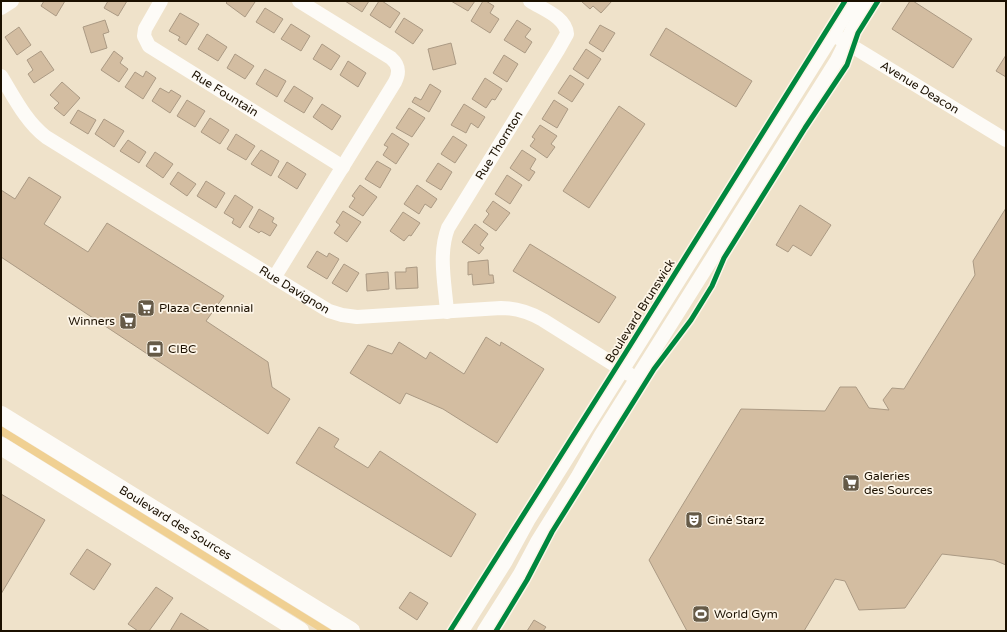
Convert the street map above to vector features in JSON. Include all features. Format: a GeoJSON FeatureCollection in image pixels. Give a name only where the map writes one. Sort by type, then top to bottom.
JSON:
{"type":"FeatureCollection","features":[{"type":"Feature","properties":{"kind":"main road","name":"Boulevard des Sources"},"geometry":{"type":"LineString","coordinates":[[1,415],[351,631]]}},
{"type":"Feature","properties":{"kind":"main road"},"geometry":{"type":"LineString","coordinates":[[1,446],[300,631]]}},
{"type":"Feature","properties":{"kind":"street"},"geometry":{"type":"LineString","coordinates":[[1,8],[12,1]]}},
{"type":"Feature","properties":{"kind":"street","name":"Rue Fountain"},"geometry":{"type":"LineString","coordinates":[[161,1],[144,33],[145,39],[149,46],[343,167]]}},
{"type":"Feature","properties":{"kind":"street"},"geometry":{"type":"LineString","coordinates":[[274,278],[396,82],[399,70],[391,58],[299,1]]}},
{"type":"Feature","properties":{"kind":"street","name":"Rue Thornton"},"geometry":{"type":"LineString","coordinates":[[447,312],[443,249],[448,228],[567,34],[565,26],[561,20],[530,1]]}},
{"type":"Feature","properties":{"kind":"street","name":"Boulevard Brunswick"},"geometry":{"type":"LineString","coordinates":[[462,631],[506,561],[529,519],[854,1]]}},
{"type":"Feature","properties":{"kind":"street"},"geometry":{"type":"LineString","coordinates":[[484,631],[520,574],[537,542],[578,476],[601,435],[836,60],[852,28],[869,1]]}},
{"type":"Feature","properties":{"kind":"street","name":"Avenue Deacon"},"geometry":{"type":"LineString","coordinates":[[834,34],[1006,140]]}},
{"type":"Feature","properties":{"kind":"street","name":"Rue Davignon"},"geometry":{"type":"LineString","coordinates":[[1,76],[30,122],[46,137],[321,307],[342,315],[369,316],[501,308],[522,310],[532,313],[551,324],[637,378]]}},
{"type":"Feature","properties":{"kind":"shaded area"},"geometry":{"type":"Polygon","coordinates":[[[1,426],[333,631],[319,631],[1,435],[1,426]]]}},
{"type":"Feature","properties":{"kind":"building"},"geometry":{"type":"Polygon","coordinates":[[[44,1],[65,1],[56,16],[41,6],[44,1]]]}},
{"type":"Feature","properties":{"kind":"building"},"geometry":{"type":"Polygon","coordinates":[[[108,1],[127,1],[118,16],[104,8],[108,1]]]}},
{"type":"Feature","properties":{"kind":"building"},"geometry":{"type":"Polygon","coordinates":[[[228,1],[255,2],[245,17],[226,3],[228,1]]]}},
{"type":"Feature","properties":{"kind":"building"},"geometry":{"type":"Polygon","coordinates":[[[345,1],[369,1],[362,12],[345,1]]]}},
{"type":"Feature","properties":{"kind":"building"},"geometry":{"type":"Polygon","coordinates":[[[379,1],[382,1],[400,13],[390,28],[370,15],[379,1]]]}},
{"type":"Feature","properties":{"kind":"building"},"geometry":{"type":"Polygon","coordinates":[[[451,1],[475,1],[468,11],[451,1]]]}},
{"type":"Feature","properties":{"kind":"building"},"geometry":{"type":"Polygon","coordinates":[[[483,1],[486,1],[494,6],[490,13],[499,19],[490,33],[471,21],[483,1]]]}},
{"type":"Feature","properties":{"kind":"building"},"geometry":{"type":"Polygon","coordinates":[[[581,1],[612,1],[601,13],[593,6],[590,9],[581,1]]]}},
{"type":"Feature","properties":{"kind":"building"},"geometry":{"type":"Polygon","coordinates":[[[910,1],[913,1],[972,39],[953,68],[892,29],[910,1]]]}},
{"type":"Feature","properties":{"kind":"building"},"geometry":{"type":"Polygon","coordinates":[[[265,8],[283,19],[274,33],[256,22],[265,8]]]}},
{"type":"Feature","properties":{"kind":"building"},"geometry":{"type":"Polygon","coordinates":[[[180,13],[199,24],[186,45],[178,40],[180,37],[169,31],[180,13]]]}},
{"type":"Feature","properties":{"kind":"building"},"geometry":{"type":"Polygon","coordinates":[[[404,18],[423,30],[413,44],[395,32],[404,18]]]}},
{"type":"Feature","properties":{"kind":"building"},"geometry":{"type":"Polygon","coordinates":[[[105,20],[109,32],[103,34],[107,48],[91,53],[83,27],[105,20]]]}},
{"type":"Feature","properties":{"kind":"building"},"geometry":{"type":"Polygon","coordinates":[[[517,20],[531,29],[525,37],[532,42],[525,53],[504,40],[517,20]]]}},
{"type":"Feature","properties":{"kind":"building"},"geometry":{"type":"Polygon","coordinates":[[[291,24],[310,36],[301,51],[281,39],[291,24]]]}},
{"type":"Feature","properties":{"kind":"building"},"geometry":{"type":"Polygon","coordinates":[[[600,25],[615,33],[603,52],[589,43],[600,25]]]}},
{"type":"Feature","properties":{"kind":"building"},"geometry":{"type":"Polygon","coordinates":[[[19,27],[31,45],[17,55],[5,37],[19,27]]]}},
{"type":"Feature","properties":{"kind":"building"},"geometry":{"type":"Polygon","coordinates":[[[666,28],[752,81],[736,107],[650,55],[666,28]]]}},
{"type":"Feature","properties":{"kind":"building"},"geometry":{"type":"Polygon","coordinates":[[[207,34],[227,47],[218,61],[198,49],[207,34]]]}},
{"type":"Feature","properties":{"kind":"building"},"geometry":{"type":"Polygon","coordinates":[[[451,43],[456,64],[433,70],[428,49],[451,43]]]}},
{"type":"Feature","properties":{"kind":"building"},"geometry":{"type":"Polygon","coordinates":[[[322,44],[340,56],[331,70],[313,59],[322,44]]]}},
{"type":"Feature","properties":{"kind":"building"},"geometry":{"type":"Polygon","coordinates":[[[586,49],[601,59],[588,79],[573,69],[586,49]]]}},
{"type":"Feature","properties":{"kind":"building"},"geometry":{"type":"Polygon","coordinates":[[[41,51],[54,70],[34,83],[28,74],[33,70],[27,60],[41,51]]]}},
{"type":"Feature","properties":{"kind":"building"},"geometry":{"type":"Polygon","coordinates":[[[114,51],[123,58],[120,63],[128,69],[119,82],[101,70],[114,51]]]}},
{"type":"Feature","properties":{"kind":"building"},"geometry":{"type":"Polygon","coordinates":[[[235,54],[254,66],[245,79],[227,68],[235,54]]]}},
{"type":"Feature","properties":{"kind":"building"},"geometry":{"type":"Polygon","coordinates":[[[504,55],[518,64],[507,82],[493,73],[504,55]]]}},
{"type":"Feature","properties":{"kind":"building"},"geometry":{"type":"Polygon","coordinates":[[[1006,55],[1006,77],[996,71],[1006,55]]]}},
{"type":"Feature","properties":{"kind":"building"},"geometry":{"type":"Polygon","coordinates":[[[348,61],[366,73],[358,87],[340,75],[348,61]]]}},
{"type":"Feature","properties":{"kind":"building"},"geometry":{"type":"Polygon","coordinates":[[[265,69],[286,81],[277,97],[256,84],[265,69]]]}},
{"type":"Feature","properties":{"kind":"building"},"geometry":{"type":"Polygon","coordinates":[[[146,71],[156,78],[143,99],[125,87],[135,72],[143,77],[146,71]]]}},
{"type":"Feature","properties":{"kind":"building"},"geometry":{"type":"Polygon","coordinates":[[[570,75],[584,84],[572,102],[558,93],[570,75]]]}},
{"type":"Feature","properties":{"kind":"building"},"geometry":{"type":"Polygon","coordinates":[[[485,78],[502,89],[495,100],[492,99],[486,108],[472,99],[485,78]]]}},
{"type":"Feature","properties":{"kind":"building"},"geometry":{"type":"Polygon","coordinates":[[[62,82],[80,98],[64,116],[54,108],[59,103],[50,95],[62,82]]]}},
{"type":"Feature","properties":{"kind":"building"},"geometry":{"type":"Polygon","coordinates":[[[430,84],[441,91],[429,112],[412,102],[415,97],[421,100],[430,84]]]}},
{"type":"Feature","properties":{"kind":"building"},"geometry":{"type":"Polygon","coordinates":[[[294,86],[313,98],[304,113],[284,101],[294,86]]]}},
{"type":"Feature","properties":{"kind":"building"},"geometry":{"type":"Polygon","coordinates":[[[160,88],[169,93],[171,90],[181,96],[170,113],[152,101],[160,88]]]}},
{"type":"Feature","properties":{"kind":"building"},"geometry":{"type":"Polygon","coordinates":[[[187,100],[205,111],[195,127],[177,116],[187,100]]]}},
{"type":"Feature","properties":{"kind":"building"},"geometry":{"type":"Polygon","coordinates":[[[554,100],[568,109],[557,128],[542,119],[554,100]]]}},
{"type":"Feature","properties":{"kind":"building"},"geometry":{"type":"Polygon","coordinates":[[[322,104],[341,116],[332,130],[313,117],[322,104]]]}},
{"type":"Feature","properties":{"kind":"building"},"geometry":{"type":"Polygon","coordinates":[[[464,104],[485,117],[478,128],[471,123],[466,133],[451,125],[464,104]]]}},
{"type":"Feature","properties":{"kind":"building"},"geometry":{"type":"Polygon","coordinates":[[[619,106],[645,124],[589,208],[563,191],[619,106]]]}},
{"type":"Feature","properties":{"kind":"building"},"geometry":{"type":"Polygon","coordinates":[[[409,108],[425,118],[412,137],[396,128],[409,108]]]}},
{"type":"Feature","properties":{"kind":"building"},"geometry":{"type":"Polygon","coordinates":[[[78,110],[96,120],[88,134],[70,123],[78,110]]]}},
{"type":"Feature","properties":{"kind":"building"},"geometry":{"type":"Polygon","coordinates":[[[210,118],[229,130],[220,144],[201,132],[210,118]]]}},
{"type":"Feature","properties":{"kind":"building"},"geometry":{"type":"Polygon","coordinates":[[[104,119],[124,131],[114,147],[95,134],[104,119]]]}},
{"type":"Feature","properties":{"kind":"building"},"geometry":{"type":"Polygon","coordinates":[[[540,125],[557,136],[551,144],[555,147],[547,158],[530,146],[535,139],[532,137],[540,125]]]}},
{"type":"Feature","properties":{"kind":"building"},"geometry":{"type":"Polygon","coordinates":[[[392,133],[409,144],[396,164],[383,155],[388,147],[384,145],[392,133]]]}},
{"type":"Feature","properties":{"kind":"building"},"geometry":{"type":"Polygon","coordinates":[[[236,134],[255,146],[246,160],[227,149],[236,134]]]}},
{"type":"Feature","properties":{"kind":"building"},"geometry":{"type":"Polygon","coordinates":[[[453,136],[467,145],[455,163],[441,154],[453,136]]]}},
{"type":"Feature","properties":{"kind":"building"},"geometry":{"type":"Polygon","coordinates":[[[128,140],[146,152],[139,163],[120,151],[128,140]]]}},
{"type":"Feature","properties":{"kind":"building"},"geometry":{"type":"Polygon","coordinates":[[[261,150],[279,161],[271,176],[251,164],[261,150]]]}},
{"type":"Feature","properties":{"kind":"building"},"geometry":{"type":"Polygon","coordinates":[[[522,150],[536,159],[530,169],[535,172],[529,181],[510,168],[522,150]]]}},
{"type":"Feature","properties":{"kind":"building"},"geometry":{"type":"Polygon","coordinates":[[[155,152],[173,164],[163,178],[146,166],[155,152]]]}},
{"type":"Feature","properties":{"kind":"building"},"geometry":{"type":"Polygon","coordinates":[[[377,161],[391,169],[380,188],[365,179],[377,161]]]}},
{"type":"Feature","properties":{"kind":"building"},"geometry":{"type":"Polygon","coordinates":[[[287,162],[306,174],[297,189],[278,177],[287,162]]]}},
{"type":"Feature","properties":{"kind":"building"},"geometry":{"type":"Polygon","coordinates":[[[438,163],[452,172],[441,190],[426,181],[438,163]]]}},
{"type":"Feature","properties":{"kind":"building"},"geometry":{"type":"Polygon","coordinates":[[[178,172],[196,184],[187,196],[170,184],[178,172]]]}},
{"type":"Feature","properties":{"kind":"building"},"geometry":{"type":"Polygon","coordinates":[[[507,175],[522,185],[510,204],[495,194],[507,175]]]}},
{"type":"Feature","properties":{"kind":"building","name":"Plaza Centennial"},"geometry":{"type":"Polygon","coordinates":[[[29,177],[61,197],[44,224],[88,252],[107,223],[224,296],[206,321],[268,362],[272,387],[290,399],[268,434],[1,257],[1,190],[15,199],[29,177]]]}},
{"type":"Feature","properties":{"kind":"building"},"geometry":{"type":"Polygon","coordinates":[[[206,181],[225,193],[216,208],[197,196],[206,181]]]}},
{"type":"Feature","properties":{"kind":"building"},"geometry":{"type":"Polygon","coordinates":[[[360,185],[377,197],[363,216],[349,207],[355,198],[352,196],[360,185]]]}},
{"type":"Feature","properties":{"kind":"building"},"geometry":{"type":"Polygon","coordinates":[[[417,185],[437,199],[431,208],[425,204],[419,214],[404,204],[417,185]]]}},
{"type":"Feature","properties":{"kind":"building"},"geometry":{"type":"Polygon","coordinates":[[[235,195],[253,207],[240,228],[232,223],[234,219],[224,213],[235,195]]]}},
{"type":"Feature","properties":{"kind":"building"},"geometry":{"type":"Polygon","coordinates":[[[493,201],[510,213],[496,231],[483,222],[489,214],[486,211],[493,201]]]}},
{"type":"Feature","properties":{"kind":"building"},"geometry":{"type":"Polygon","coordinates":[[[800,205],[831,225],[811,256],[793,245],[788,252],[776,245],[800,205]]]}},
{"type":"Feature","properties":{"kind":"building","name":"Galeries des Sources"},"geometry":{"type":"Polygon","coordinates":[[[1006,208],[1006,565],[994,560],[942,554],[905,608],[859,610],[845,581],[835,579],[804,631],[687,631],[649,560],[741,409],[825,411],[840,387],[856,387],[869,408],[889,410],[883,400],[892,388],[904,389],[975,275],[973,261],[1006,208]]]}},
{"type":"Feature","properties":{"kind":"building"},"geometry":{"type":"Polygon","coordinates":[[[259,209],[274,218],[272,222],[277,225],[270,236],[261,231],[259,233],[249,227],[259,209]]]}},
{"type":"Feature","properties":{"kind":"building"},"geometry":{"type":"Polygon","coordinates":[[[343,211],[361,222],[347,242],[334,233],[340,225],[336,222],[343,211]]]}},
{"type":"Feature","properties":{"kind":"building"},"geometry":{"type":"Polygon","coordinates":[[[403,212],[420,223],[411,236],[409,235],[404,241],[390,231],[403,212]]]}},
{"type":"Feature","properties":{"kind":"building"},"geometry":{"type":"Polygon","coordinates":[[[475,224],[488,234],[480,245],[484,248],[479,254],[462,242],[475,224]]]}},
{"type":"Feature","properties":{"kind":"building"},"geometry":{"type":"Polygon","coordinates":[[[530,244],[616,297],[599,323],[513,271],[530,244]]]}},
{"type":"Feature","properties":{"kind":"building"},"geometry":{"type":"Polygon","coordinates":[[[317,251],[327,257],[329,253],[339,259],[327,279],[307,267],[317,251]]]}},
{"type":"Feature","properties":{"kind":"building"},"geometry":{"type":"Polygon","coordinates":[[[488,260],[489,275],[493,275],[494,283],[473,285],[472,274],[468,275],[468,262],[488,260]]]}},
{"type":"Feature","properties":{"kind":"building"},"geometry":{"type":"Polygon","coordinates":[[[344,264],[359,273],[347,292],[332,283],[344,264]]]}},
{"type":"Feature","properties":{"kind":"building"},"geometry":{"type":"Polygon","coordinates":[[[417,267],[418,288],[396,289],[395,272],[406,272],[406,268],[417,267]]]}},
{"type":"Feature","properties":{"kind":"building"},"geometry":{"type":"Polygon","coordinates":[[[388,272],[389,289],[367,291],[366,274],[388,272]]]}},
{"type":"Feature","properties":{"kind":"building"},"geometry":{"type":"Polygon","coordinates":[[[486,337],[500,346],[501,342],[544,369],[497,443],[443,409],[406,393],[400,404],[350,373],[368,345],[392,354],[399,342],[426,359],[430,352],[464,374],[486,337]]]}},
{"type":"Feature","properties":{"kind":"building"},"geometry":{"type":"Polygon","coordinates":[[[319,427],[339,439],[334,447],[368,468],[380,451],[476,514],[451,557],[296,463],[319,427]]]}},
{"type":"Feature","properties":{"kind":"building"},"geometry":{"type":"Polygon","coordinates":[[[1,494],[45,520],[1,594],[1,494]]]}},
{"type":"Feature","properties":{"kind":"building"},"geometry":{"type":"Polygon","coordinates":[[[87,549],[111,564],[94,590],[70,574],[87,549]]]}},
{"type":"Feature","properties":{"kind":"building"},"geometry":{"type":"Polygon","coordinates":[[[156,587],[173,598],[149,631],[138,631],[128,624],[156,587]]]}},
{"type":"Feature","properties":{"kind":"building"},"geometry":{"type":"Polygon","coordinates":[[[410,592],[428,603],[417,620],[399,608],[410,592]]]}},
{"type":"Feature","properties":{"kind":"building"},"geometry":{"type":"Polygon","coordinates":[[[181,613],[210,631],[170,631],[181,613]]]}},
{"type":"Feature","properties":{"kind":"building"},"geometry":{"type":"Polygon","coordinates":[[[534,620],[546,627],[543,631],[527,631],[534,620]]]}},
{"type":"Feature","properties":{"kind":"cycle path"},"geometry":{"type":"LineString","coordinates":[[450,631],[845,1]]}},
{"type":"Feature","properties":{"kind":"cycle path"},"geometry":{"type":"LineString","coordinates":[[496,631],[527,580],[552,532],[654,369],[691,320],[712,286],[724,258],[805,128],[847,65],[858,33],[878,1]]}},
{"type":"Feature","properties":{"kind":"place","name":"Plaza Centennial"},"geometry":{"type":"Point","coordinates":[146,308]}},
{"type":"Feature","properties":{"kind":"place","name":"Winners"},"geometry":{"type":"Point","coordinates":[128,321]}},
{"type":"Feature","properties":{"kind":"place","name":"CIBC"},"geometry":{"type":"Point","coordinates":[155,349]}},
{"type":"Feature","properties":{"kind":"place","name":"Galeries des Sources"},"geometry":{"type":"Point","coordinates":[851,483]}},
{"type":"Feature","properties":{"kind":"place","name":"Ciné Starz"},"geometry":{"type":"Point","coordinates":[694,520]}},
{"type":"Feature","properties":{"kind":"place","name":"World Gym"},"geometry":{"type":"Point","coordinates":[701,614]}}]}
